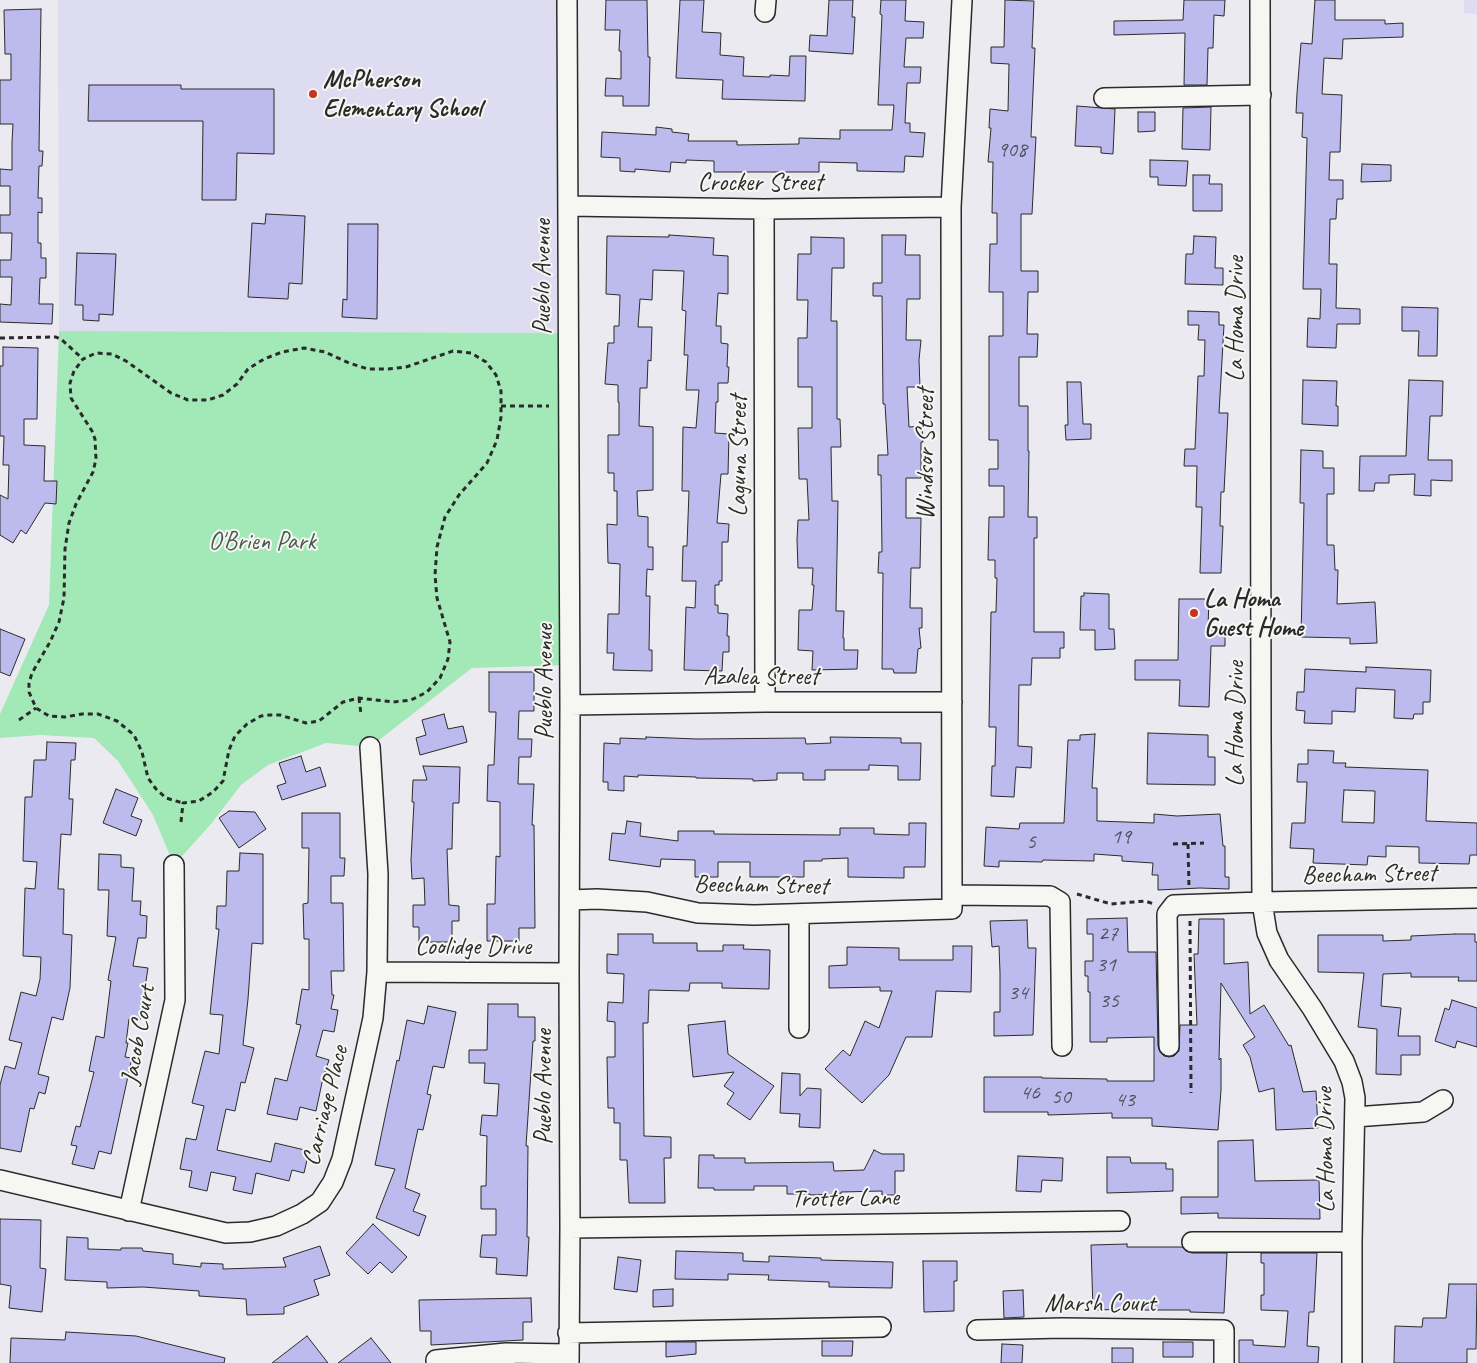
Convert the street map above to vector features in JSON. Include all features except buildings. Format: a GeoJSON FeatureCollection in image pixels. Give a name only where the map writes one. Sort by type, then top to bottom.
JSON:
{"type":"FeatureCollection","features":[{"type":"Feature","properties":{"kind":"street","name":"Pueblo Avenue"},"geometry":{"type":"LineString","coordinates":[[567,0],[570,705],[570,1228],[568,1358]]}},
{"type":"Feature","properties":{"kind":"street","name":"Windsor Street"},"geometry":{"type":"LineString","coordinates":[[952,902],[951,207],[962,0]]}},
{"type":"Feature","properties":{"kind":"street","name":"La Homa Drive"},"geometry":{"type":"LineString","coordinates":[[1260,0],[1260,738],[1262,902],[1267,933],[1279,960],[1312,1008],[1344,1061],[1352,1082],[1355,1098],[1352,1363]]}},
{"type":"Feature","properties":{"kind":"street"},"geometry":{"type":"LineString","coordinates":[[1104,98],[1261,95]]}},
{"type":"Feature","properties":{"kind":"street","name":"Crocker Street"},"geometry":{"type":"LineString","coordinates":[[568,206],[764,209],[951,207]]}},
{"type":"Feature","properties":{"kind":"street","name":"Laguna Street"},"geometry":{"type":"LineString","coordinates":[[764,209],[764,702]]}},
{"type":"Feature","properties":{"kind":"street","name":"Azalea Street"},"geometry":{"type":"LineString","coordinates":[[570,705],[952,702]]}},
{"type":"Feature","properties":{"kind":"street","name":"Carriage Place"},"geometry":{"type":"LineString","coordinates":[[0,1180],[226,1233],[250,1232],[276,1226],[302,1214],[320,1202],[334,1182],[342,1159],[373,1018],[377,972],[378,874],[370,747]]}},
{"type":"Feature","properties":{"kind":"street","name":"Jacob Court"},"geometry":{"type":"LineString","coordinates":[[129,1211],[174,1000],[174,865]]}},
{"type":"Feature","properties":{"kind":"street","name":"Beecham Street"},"geometry":{"type":"LineString","coordinates":[[570,900],[597,899],[648,902],[698,913],[799,915],[1050,896],[1060,902],[1062,1046]]}},
{"type":"Feature","properties":{"kind":"street","name":"Beecham Street"},"geometry":{"type":"LineString","coordinates":[[1168,911],[1174,905],[1190,904],[1477,898]]}},
{"type":"Feature","properties":{"kind":"street"},"geometry":{"type":"LineString","coordinates":[[1168,911],[1166,914],[1169,1046]]}},
{"type":"Feature","properties":{"kind":"street"},"geometry":{"type":"LineString","coordinates":[[798,1028],[799,915]]}},
{"type":"Feature","properties":{"kind":"street","name":"Coolidge Drive"},"geometry":{"type":"LineString","coordinates":[[377,972],[569,973]]}},
{"type":"Feature","properties":{"kind":"street"},"geometry":{"type":"LineString","coordinates":[[1355,1117],[1423,1112],[1443,1100]]}},
{"type":"Feature","properties":{"kind":"street","name":"Trotter Lane"},"geometry":{"type":"LineString","coordinates":[[570,1228],[1120,1221]]}},
{"type":"Feature","properties":{"kind":"street"},"geometry":{"type":"LineString","coordinates":[[1192,1242],[1352,1242]]}},
{"type":"Feature","properties":{"kind":"street"},"geometry":{"type":"LineString","coordinates":[[568,1333],[881,1327]]}},
{"type":"Feature","properties":{"kind":"street","name":"Marsh Court"},"geometry":{"type":"LineString","coordinates":[[977,1330],[1062,1328],[1224,1330],[1224,1363]]}},
{"type":"Feature","properties":{"kind":"street"},"geometry":{"type":"LineString","coordinates":[[436,1360],[568,1358]]}},
{"type":"Feature","properties":{"kind":"path"},"geometry":{"type":"LineString","coordinates":[[0,338],[56,338],[62,340],[83,359]]}},
{"type":"Feature","properties":{"kind":"path"},"geometry":{"type":"LineString","coordinates":[[304,348],[325,352],[368,369],[388,370],[406,367],[454,350],[471,353],[486,362],[496,375],[501,391],[501,406],[497,440],[487,463],[459,495],[446,517],[437,547],[435,575],[437,598],[450,642],[448,659],[440,678],[427,692],[411,700],[393,702],[359,698],[343,702],[319,721],[306,723],[280,715],[270,714],[261,716],[247,724],[235,736],[229,750],[223,782],[213,792],[199,801],[183,804],[166,798],[156,790],[148,778],[142,752],[134,735],[117,721],[98,714],[82,714],[65,718],[49,716],[36,708],[31,699],[29,683],[34,668],[50,642],[59,622],[64,598],[65,549],[69,523],[76,504],[93,472],[96,459],[95,439],[92,431],[71,398],[70,391],[74,372],[83,359],[96,353],[112,354],[126,361],[171,393],[188,400],[208,400],[223,395],[237,384],[248,369],[264,359],[282,352],[304,348]]}},
{"type":"Feature","properties":{"kind":"path"},"geometry":{"type":"LineString","coordinates":[[501,406],[549,406]]}},
{"type":"Feature","properties":{"kind":"path"},"geometry":{"type":"LineString","coordinates":[[359,698],[361,714]]}},
{"type":"Feature","properties":{"kind":"path"},"geometry":{"type":"LineString","coordinates":[[19,720],[36,708]]}},
{"type":"Feature","properties":{"kind":"path"},"geometry":{"type":"LineString","coordinates":[[181,822],[183,804]]}},
{"type":"Feature","properties":{"kind":"path"},"geometry":{"type":"LineString","coordinates":[[1172,844],[1204,844]]}},
{"type":"Feature","properties":{"kind":"path"},"geometry":{"type":"LineString","coordinates":[[1188,844],[1191,1093]]}},
{"type":"Feature","properties":{"kind":"path"},"geometry":{"type":"LineString","coordinates":[[1077,894],[1111,904],[1145,901],[1168,911]]}},
{"type":"Feature","properties":{"kind":"shaded area","name":"McPherson Elementary School"},"geometry":{"type":"Polygon","coordinates":[[[58,0],[567,0],[569,333],[59,331],[58,0]]]}},
{"type":"Feature","properties":{"kind":"shaded area"},"geometry":{"type":"Polygon","coordinates":[[[1464,0],[1477,0],[1477,14],[1464,13],[1464,0]]]}},
{"type":"Feature","properties":{"kind":"green space","name":"O'Brien Park"},"geometry":{"type":"Polygon","coordinates":[[[59,331],[569,333],[570,665],[472,668],[370,747],[326,743],[268,765],[241,785],[211,824],[174,865],[153,815],[118,761],[94,738],[40,735],[0,738],[0,714],[49,605],[59,331]]]}},
{"type":"Feature","properties":{"kind":"place","name":"McPherson Elementary School"},"geometry":{"type":"Point","coordinates":[313,94]}},
{"type":"Feature","properties":{"kind":"place","name":"La Homa Guest Home"},"geometry":{"type":"Point","coordinates":[1194,613]}}]}
